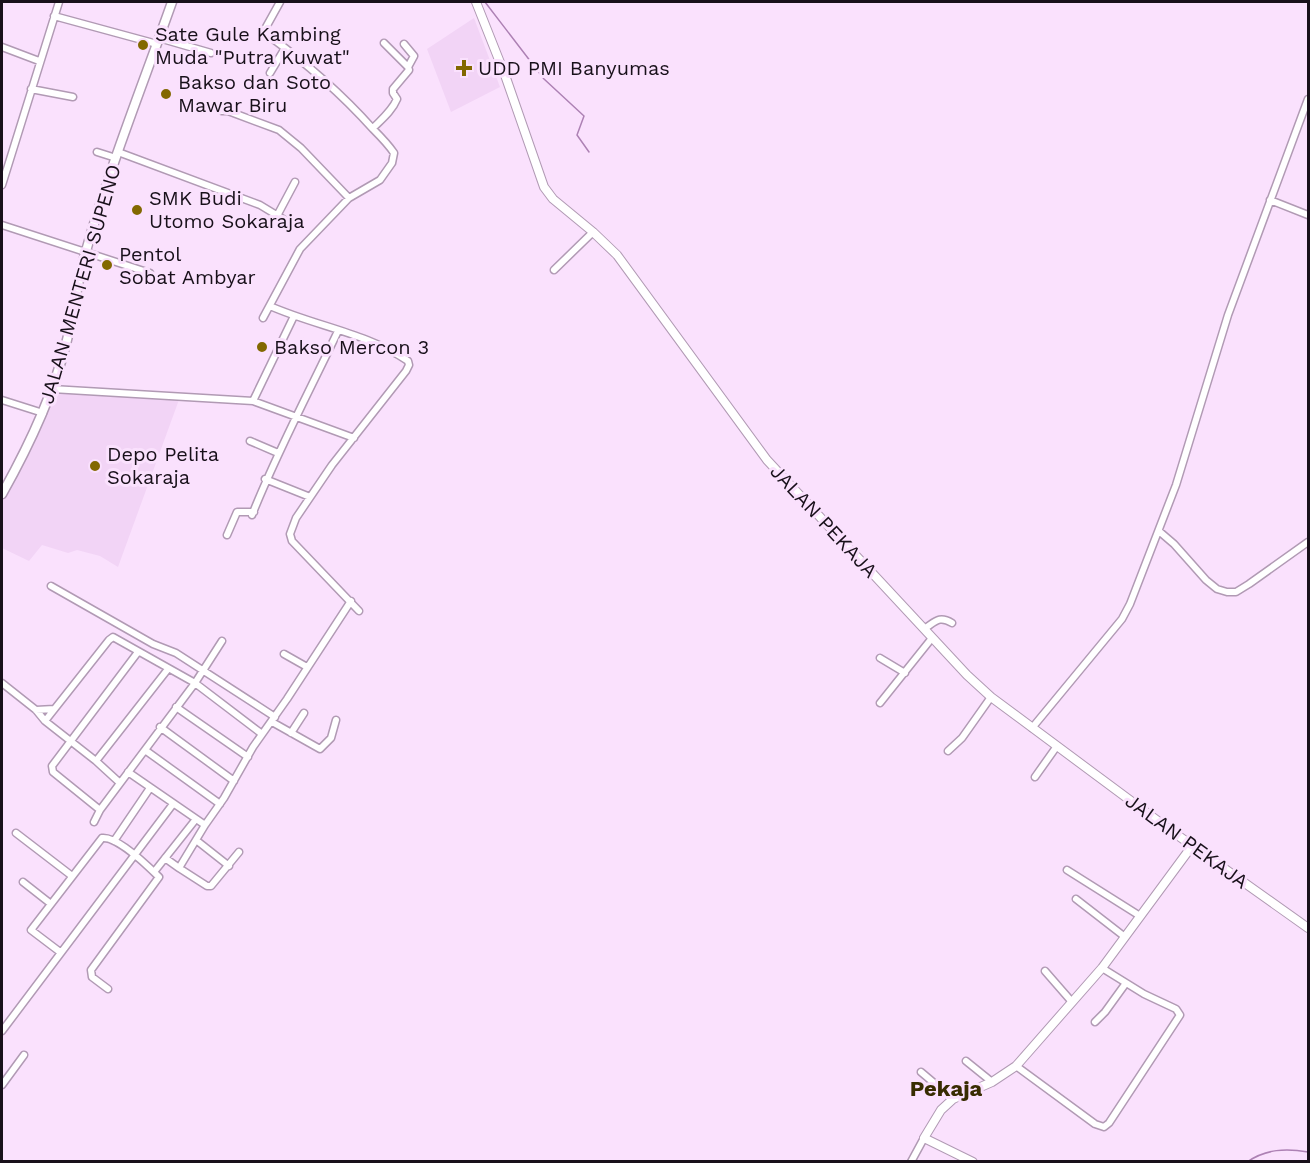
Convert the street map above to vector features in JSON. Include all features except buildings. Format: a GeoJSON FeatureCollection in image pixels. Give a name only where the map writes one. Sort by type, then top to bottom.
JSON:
{"type":"FeatureCollection","features":[{"type":"Feature","properties":{"kind":"main road","name":"JALAN MENTERI SUPENO"},"geometry":{"type":"LineString","coordinates":[[2,494],[43,413],[52,389],[65,347],[86,251],[117,155],[172,2]]}},
{"type":"Feature","properties":{"kind":"street"},"geometry":{"type":"LineString","coordinates":[[2,185],[59,2]]}},
{"type":"Feature","properties":{"kind":"street"},"geometry":{"type":"LineString","coordinates":[[263,318],[300,249],[349,198],[380,180],[394,159],[391,148],[332,86],[264,31],[280,2]]}},
{"type":"Feature","properties":{"kind":"street","name":"JALAN PEKAJA"},"geometry":{"type":"LineString","coordinates":[[476,2],[505,75],[544,187],[553,199],[594,232],[617,255],[767,460],[932,638],[991,697],[1192,846],[1308,928]]}},
{"type":"Feature","properties":{"kind":"street"},"geometry":{"type":"LineString","coordinates":[[54,16],[211,53]]}},
{"type":"Feature","properties":{"kind":"street"},"geometry":{"type":"LineString","coordinates":[[384,43],[408,67]]}},
{"type":"Feature","properties":{"kind":"street"},"geometry":{"type":"LineString","coordinates":[[373,128],[387,115],[396,102],[397,99],[392,92],[408,73],[408,67],[414,56],[404,44]]}},
{"type":"Feature","properties":{"kind":"street"},"geometry":{"type":"LineString","coordinates":[[2,47],[39,61]]}},
{"type":"Feature","properties":{"kind":"street"},"geometry":{"type":"LineString","coordinates":[[270,73],[285,48]]}},
{"type":"Feature","properties":{"kind":"street"},"geometry":{"type":"LineString","coordinates":[[31,89],[73,97]]}},
{"type":"Feature","properties":{"kind":"street"},"geometry":{"type":"LineString","coordinates":[[1032,728],[1126,613],[1160,532],[1228,315],[1308,99]]}},
{"type":"Feature","properties":{"kind":"street"},"geometry":{"type":"LineString","coordinates":[[222,111],[228,111],[279,130],[301,148],[349,198]]}},
{"type":"Feature","properties":{"kind":"street"},"geometry":{"type":"LineString","coordinates":[[2,150],[11,151]]}},
{"type":"Feature","properties":{"kind":"street"},"geometry":{"type":"LineString","coordinates":[[97,152],[117,155],[260,206],[278,214],[293,225]]}},
{"type":"Feature","properties":{"kind":"street"},"geometry":{"type":"LineString","coordinates":[[278,214],[295,182]]}},
{"type":"Feature","properties":{"kind":"street"},"geometry":{"type":"LineString","coordinates":[[1270,200],[1308,215]]}},
{"type":"Feature","properties":{"kind":"street"},"geometry":{"type":"LineString","coordinates":[[2,225],[150,273]]}},
{"type":"Feature","properties":{"kind":"street"},"geometry":{"type":"LineString","coordinates":[[554,270],[594,232]]}},
{"type":"Feature","properties":{"kind":"street"},"geometry":{"type":"LineString","coordinates":[[270,306],[390,350],[408,361],[410,365],[310,497],[296,518],[290,537],[359,611]]}},
{"type":"Feature","properties":{"kind":"street"},"geometry":{"type":"LineString","coordinates":[[253,401],[294,316]]}},
{"type":"Feature","properties":{"kind":"street"},"geometry":{"type":"LineString","coordinates":[[227,535],[237,512],[253,514],[266,479],[295,416],[312,387],[338,331]]}},
{"type":"Feature","properties":{"kind":"street"},"geometry":{"type":"LineString","coordinates":[[52,389],[134,392],[253,401],[354,438]]}},
{"type":"Feature","properties":{"kind":"street"},"geometry":{"type":"LineString","coordinates":[[2,400],[43,413]]}},
{"type":"Feature","properties":{"kind":"street"},"geometry":{"type":"LineString","coordinates":[[250,441],[278,453]]}},
{"type":"Feature","properties":{"kind":"street"},"geometry":{"type":"LineString","coordinates":[[266,479],[310,497]]}},
{"type":"Feature","properties":{"kind":"street"},"geometry":{"type":"LineString","coordinates":[[1160,532],[1174,544],[1206,580],[1217,589],[1227,592],[1236,592],[1249,584],[1308,542]]}},
{"type":"Feature","properties":{"kind":"street"},"geometry":{"type":"LineString","coordinates":[[51,586],[153,644],[176,653],[204,670],[291,733],[320,748],[331,738],[336,720]]}},
{"type":"Feature","properties":{"kind":"street"},"geometry":{"type":"LineString","coordinates":[[179,868],[262,734],[351,601]]}},
{"type":"Feature","properties":{"kind":"street"},"geometry":{"type":"LineString","coordinates":[[924,629],[940,618],[952,622]]}},
{"type":"Feature","properties":{"kind":"street"},"geometry":{"type":"LineString","coordinates":[[45,721],[109,640],[113,638],[195,683],[262,734]]}},
{"type":"Feature","properties":{"kind":"street"},"geometry":{"type":"LineString","coordinates":[[880,703],[912,660],[932,638]]}},
{"type":"Feature","properties":{"kind":"street"},"geometry":{"type":"LineString","coordinates":[[93,822],[160,727],[195,683],[222,641]]}},
{"type":"Feature","properties":{"kind":"street"},"geometry":{"type":"LineString","coordinates":[[100,810],[52,770],[55,761],[138,652]]}},
{"type":"Feature","properties":{"kind":"street"},"geometry":{"type":"LineString","coordinates":[[284,654],[307,667]]}},
{"type":"Feature","properties":{"kind":"street"},"geometry":{"type":"LineString","coordinates":[[880,658],[904,673]]}},
{"type":"Feature","properties":{"kind":"street"},"geometry":{"type":"LineString","coordinates":[[96,761],[168,669]]}},
{"type":"Feature","properties":{"kind":"street"},"geometry":{"type":"LineString","coordinates":[[2,683],[120,783]]}},
{"type":"Feature","properties":{"kind":"street"},"geometry":{"type":"LineString","coordinates":[[948,751],[962,738],[991,697]]}},
{"type":"Feature","properties":{"kind":"street"},"geometry":{"type":"LineString","coordinates":[[176,707],[248,757]]}},
{"type":"Feature","properties":{"kind":"street"},"geometry":{"type":"LineString","coordinates":[[36,710],[54,709]]}},
{"type":"Feature","properties":{"kind":"street"},"geometry":{"type":"LineString","coordinates":[[291,733],[304,713]]}},
{"type":"Feature","properties":{"kind":"street"},"geometry":{"type":"LineString","coordinates":[[160,727],[234,781]]}},
{"type":"Feature","properties":{"kind":"street"},"geometry":{"type":"LineString","coordinates":[[1035,777],[1057,746]]}},
{"type":"Feature","properties":{"kind":"street"},"geometry":{"type":"LineString","coordinates":[[145,750],[220,804]]}},
{"type":"Feature","properties":{"kind":"street"},"geometry":{"type":"LineString","coordinates":[[128,772],[205,825]]}},
{"type":"Feature","properties":{"kind":"street"},"geometry":{"type":"LineString","coordinates":[[114,841],[150,789]]}},
{"type":"Feature","properties":{"kind":"street"},"geometry":{"type":"LineString","coordinates":[[2,1031],[173,804]]}},
{"type":"Feature","properties":{"kind":"street"},"geometry":{"type":"LineString","coordinates":[[154,872],[196,819]]}},
{"type":"Feature","properties":{"kind":"street"},"geometry":{"type":"LineString","coordinates":[[16,833],[72,876]]}},
{"type":"Feature","properties":{"kind":"street"},"geometry":{"type":"LineString","coordinates":[[60,952],[32,930],[102,838],[114,841],[159,877],[91,970],[92,977],[108,990]]}},
{"type":"Feature","properties":{"kind":"street"},"geometry":{"type":"LineString","coordinates":[[195,840],[229,866]]}},
{"type":"Feature","properties":{"kind":"street"},"geometry":{"type":"LineString","coordinates":[[911,1161],[941,1110],[953,1099],[992,1082],[1016,1066],[1102,968],[1192,846]]}},
{"type":"Feature","properties":{"kind":"street"},"geometry":{"type":"LineString","coordinates":[[165,858],[207,886],[211,886],[239,852]]}},
{"type":"Feature","properties":{"kind":"street"},"geometry":{"type":"LineString","coordinates":[[1067,870],[1140,916]]}},
{"type":"Feature","properties":{"kind":"street"},"geometry":{"type":"LineString","coordinates":[[23,882],[51,904]]}},
{"type":"Feature","properties":{"kind":"street"},"geometry":{"type":"LineString","coordinates":[[1076,899],[1125,937]]}},
{"type":"Feature","properties":{"kind":"street"},"geometry":{"type":"LineString","coordinates":[[1016,1066],[1095,1124],[1104,1127],[1109,1123],[1180,1015],[1176,1009],[1125,985],[1102,968]]}},
{"type":"Feature","properties":{"kind":"street"},"geometry":{"type":"LineString","coordinates":[[1045,971],[1072,1002]]}},
{"type":"Feature","properties":{"kind":"street"},"geometry":{"type":"LineString","coordinates":[[1095,1022],[1125,985]]}},
{"type":"Feature","properties":{"kind":"street"},"geometry":{"type":"LineString","coordinates":[[2,1085],[24,1055]]}},
{"type":"Feature","properties":{"kind":"street"},"geometry":{"type":"LineString","coordinates":[[966,1061],[992,1082]]}},
{"type":"Feature","properties":{"kind":"street"},"geometry":{"type":"LineString","coordinates":[[921,1071],[953,1099]]}},
{"type":"Feature","properties":{"kind":"street"},"geometry":{"type":"LineString","coordinates":[[924,1138],[973,1161]]}},
{"type":"Feature","properties":{"kind":"shaded area","name":"UDD PMI Banyumas"},"geometry":{"type":"Polygon","coordinates":[[[474,18],[500,87],[451,112],[427,49],[474,18]]]}},
{"type":"Feature","properties":{"kind":"shaded area","name":"Depo Pelita Sokaraja"},"geometry":{"type":"Polygon","coordinates":[[[56,393],[180,397],[118,567],[100,556],[77,550],[68,553],[42,545],[29,561],[2,548],[2,493],[56,393]]]}},
{"type":"Feature","properties":{"kind":"waterway"},"geometry":{"type":"LineString","coordinates":[[485,2],[544,79],[584,116],[577,135],[589,152]]}},
{"type":"Feature","properties":{"kind":"waterway"},"geometry":{"type":"LineString","coordinates":[[1247,1162],[1261,1154],[1276,1151],[1308,1152]]}},
{"type":"Feature","properties":{"kind":"place","name":"Sate Gule Kambing Muda \"Putra Kuwat\""},"geometry":{"type":"Point","coordinates":[143,45]}},
{"type":"Feature","properties":{"kind":"place","name":"UDD PMI Banyumas"},"geometry":{"type":"Point","coordinates":[464,68]}},
{"type":"Feature","properties":{"kind":"place","name":"Bakso dan Soto Mawar Biru"},"geometry":{"type":"Point","coordinates":[166,94]}},
{"type":"Feature","properties":{"kind":"place","name":"SMK Budi Utomo Sokaraja"},"geometry":{"type":"Point","coordinates":[137,210]}},
{"type":"Feature","properties":{"kind":"place","name":"Pentol Sobat Ambyar"},"geometry":{"type":"Point","coordinates":[107,265]}},
{"type":"Feature","properties":{"kind":"place","name":"Bakso Mercon 3"},"geometry":{"type":"Point","coordinates":[262,347]}},
{"type":"Feature","properties":{"kind":"place","name":"Depo Pelita Sokaraja"},"geometry":{"type":"Point","coordinates":[95,466]}},
{"type":"Feature","properties":{"kind":"district","name":"Pekaja"},"geometry":{"type":"Point","coordinates":[946,1088]}}]}
